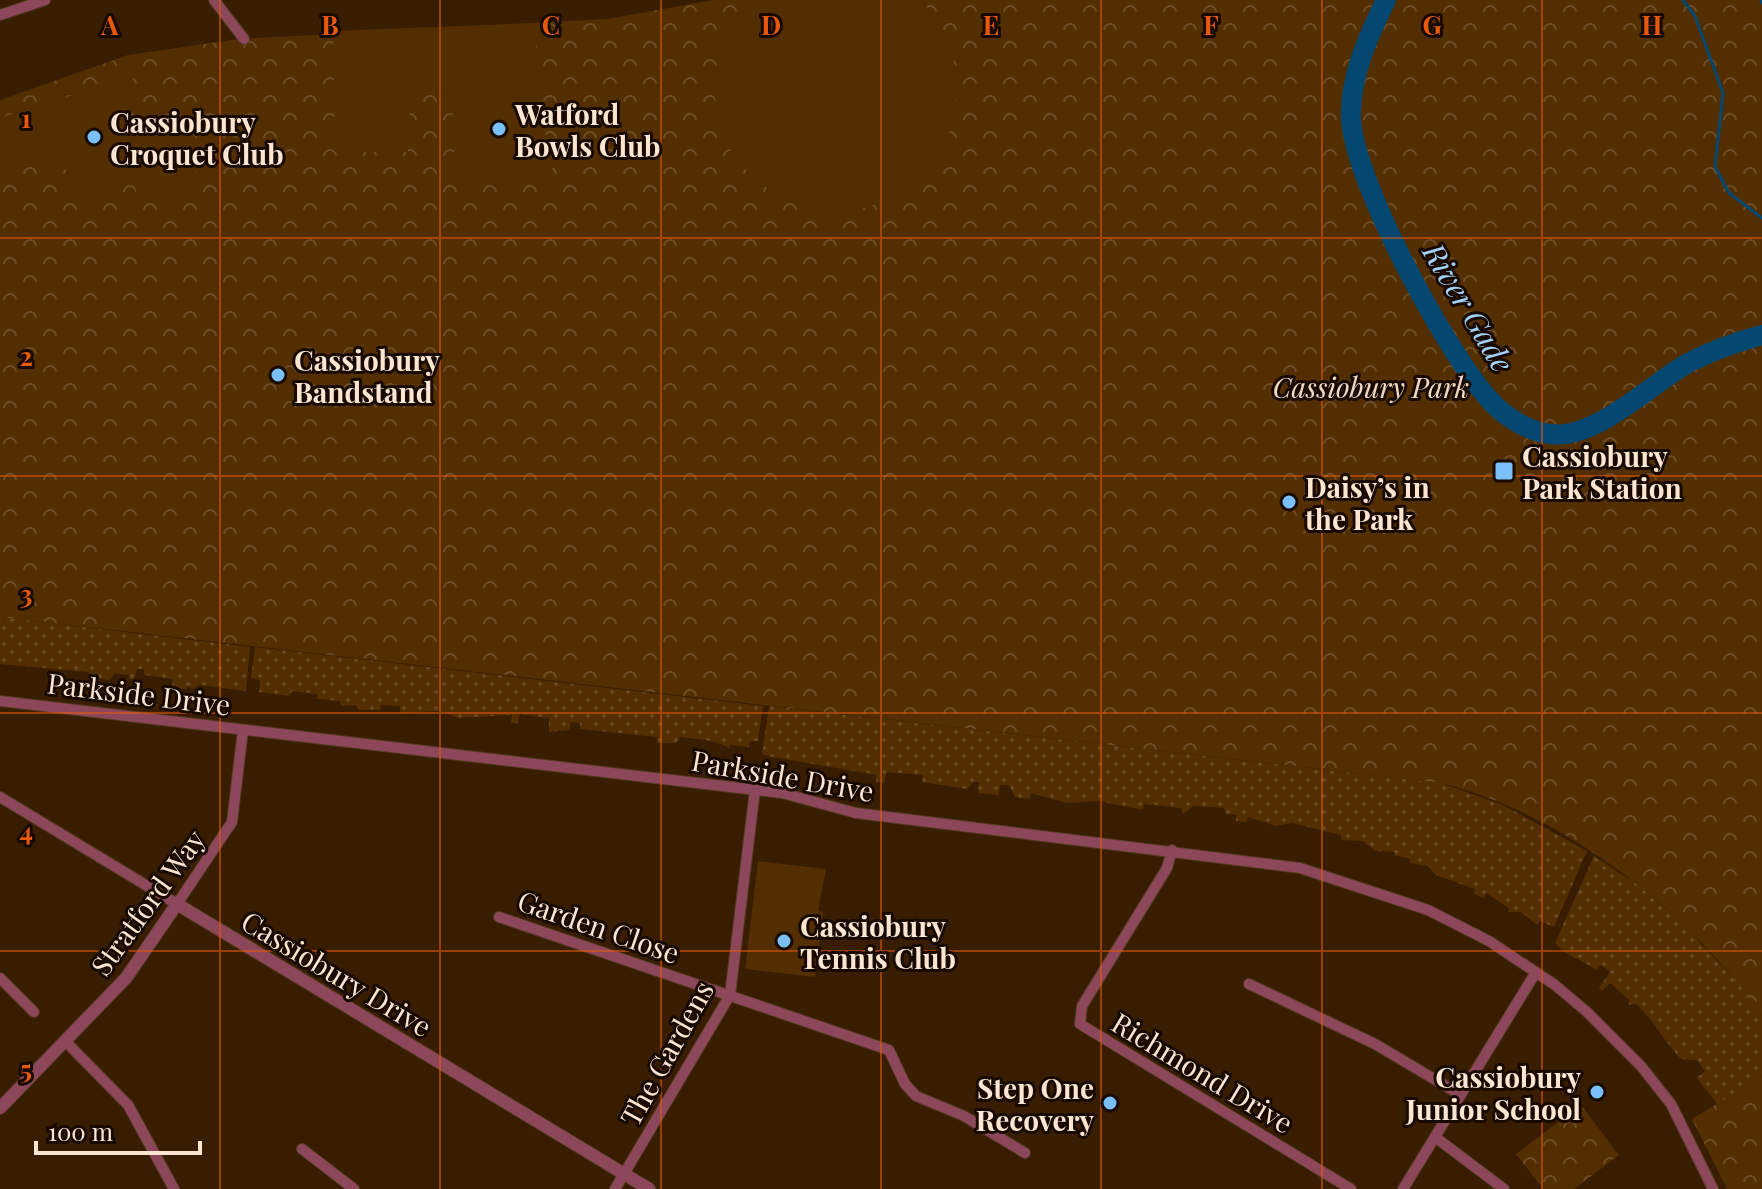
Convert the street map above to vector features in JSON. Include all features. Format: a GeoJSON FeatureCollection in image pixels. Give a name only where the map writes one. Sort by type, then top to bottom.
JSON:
{"type":"FeatureCollection","features":[{"type":"Feature","properties":{"kind":"street"},"geometry":{"type":"LineString","coordinates":[[0,15],[45,0]]}},
{"type":"Feature","properties":{"kind":"street"},"geometry":{"type":"LineString","coordinates":[[214,0],[244,39]]}},
{"type":"Feature","properties":{"kind":"street","name":"Parkside Drive"},"geometry":{"type":"LineString","coordinates":[[0,701],[793,795],[856,813],[1300,868],[1371,888],[1456,923],[1536,972],[1587,1012],[1655,1083],[1676,1113],[1713,1189]]}},
{"type":"Feature","properties":{"kind":"street","name":"Stratford Way"},"geometry":{"type":"LineString","coordinates":[[0,1108],[126,978],[232,822],[243,730]]}},
{"type":"Feature","properties":{"kind":"street","name":"The Gardens"},"geometry":{"type":"LineString","coordinates":[[615,1189],[730,995],[755,790]]}},
{"type":"Feature","properties":{"kind":"street","name":"Cassiobury Drive"},"geometry":{"type":"LineString","coordinates":[[0,797],[649,1189]]}},
{"type":"Feature","properties":{"kind":"street","name":"Richmond Drive"},"geometry":{"type":"LineString","coordinates":[[1172,850],[1170,863],[1082,1006],[1080,1024],[1351,1189]]}},
{"type":"Feature","properties":{"kind":"street","name":"Garden Close"},"geometry":{"type":"LineString","coordinates":[[499,917],[889,1050],[905,1084],[916,1096],[964,1116],[1025,1153]]}},
{"type":"Feature","properties":{"kind":"street"},"geometry":{"type":"LineString","coordinates":[[1403,1189],[1536,972]]}},
{"type":"Feature","properties":{"kind":"street"},"geometry":{"type":"LineString","coordinates":[[0,978],[34,1012]]}},
{"type":"Feature","properties":{"kind":"street"},"geometry":{"type":"LineString","coordinates":[[1249,984],[1375,1044],[1461,1095]]}},
{"type":"Feature","properties":{"kind":"street"},"geometry":{"type":"LineString","coordinates":[[65,1041],[128,1105],[174,1189]]}},
{"type":"Feature","properties":{"kind":"street"},"geometry":{"type":"LineString","coordinates":[[1435,1137],[1504,1189]]}},
{"type":"Feature","properties":{"kind":"street"},"geometry":{"type":"LineString","coordinates":[[302,1149],[354,1189]]}},
{"type":"Feature","properties":{"kind":"green space","name":"Cassiobury Park"},"geometry":{"type":"Polygon","coordinates":[[[713,0],[1762,0],[1762,1015],[1699,940],[1621,872],[1534,818],[1488,798],[1441,783],[0,617],[0,100],[128,55],[239,39],[607,19],[713,0]]]}},
{"type":"Feature","properties":{"kind":"green space"},"geometry":{"type":"Polygon","coordinates":[[[752,0],[921,0],[949,47],[957,94],[947,137],[923,173],[888,199],[847,211],[802,206],[750,174],[737,160],[723,135],[715,100],[715,84],[716,68],[725,39],[752,0]]]}},
{"type":"Feature","properties":{"kind":"green space"},"geometry":{"type":"Polygon","coordinates":[[[535,23],[538,101],[545,101],[546,157],[552,157],[552,183],[455,186],[452,91],[408,93],[412,145],[408,145],[408,152],[335,152],[333,31],[535,23]]]}},
{"type":"Feature","properties":{"kind":"green space","name":"Cassiobury Croquet Club"},"geometry":{"type":"Polygon","coordinates":[[[133,76],[125,120],[184,134],[194,152],[198,192],[139,199],[134,184],[76,201],[61,156],[0,175],[0,118],[133,76]]]}},
{"type":"Feature","properties":{"kind":"green space"},"geometry":{"type":"Polygon","coordinates":[[[1423,379],[1435,400],[1406,417],[1394,396],[1423,379]]]}},
{"type":"Feature","properties":{"kind":"green space"},"geometry":{"type":"Polygon","coordinates":[[[0,617],[250,647],[246,691],[200,685],[192,689],[188,686],[187,689],[172,688],[173,679],[144,675],[144,669],[137,669],[134,679],[115,673],[109,680],[95,678],[88,672],[0,664],[0,617]]]}},
{"type":"Feature","properties":{"kind":"green space"},"geometry":{"type":"Polygon","coordinates":[[[255,647],[763,706],[758,741],[750,741],[749,747],[730,745],[729,748],[680,737],[676,743],[657,743],[657,737],[580,729],[580,723],[571,722],[569,730],[549,732],[549,718],[520,714],[518,723],[511,723],[512,715],[458,718],[440,711],[400,713],[400,706],[381,705],[380,710],[359,710],[356,705],[341,706],[340,701],[317,699],[317,694],[292,691],[289,696],[259,692],[260,680],[251,678],[255,647]]]}},
{"type":"Feature","properties":{"kind":"green space"},"geometry":{"type":"Polygon","coordinates":[[[769,706],[1441,783],[1503,805],[1587,851],[1554,927],[1540,921],[1537,925],[1521,912],[1508,912],[1509,908],[1486,893],[1484,898],[1474,894],[1475,889],[1436,875],[1428,866],[1409,863],[1410,859],[1394,855],[1395,852],[1375,851],[1363,841],[1341,840],[1341,835],[1292,823],[1276,826],[1248,817],[1247,822],[1236,821],[1236,815],[1226,814],[1224,808],[1193,806],[1183,814],[1181,808],[1144,804],[1143,810],[1098,801],[1066,803],[1031,793],[1030,799],[1015,797],[1009,785],[1000,785],[999,795],[978,793],[979,782],[973,782],[967,789],[922,782],[923,775],[887,772],[884,783],[876,782],[877,775],[767,756],[762,754],[769,706]]]}},
{"type":"Feature","properties":{"kind":"green space"},"geometry":{"type":"Polygon","coordinates":[[[1594,856],[1638,885],[1683,924],[1745,991],[1762,1015],[1762,1076],[1717,1104],[1697,1078],[1705,1071],[1697,1060],[1681,1059],[1643,1011],[1636,1004],[1629,1005],[1629,1000],[1610,983],[1602,991],[1599,988],[1610,972],[1601,965],[1596,970],[1564,952],[1555,943],[1594,856]]]}},
{"type":"Feature","properties":{"kind":"green space","name":"Cassiobury Tennis Club"},"geometry":{"type":"Polygon","coordinates":[[[758,861],[826,869],[818,911],[823,912],[815,977],[745,969],[758,861]]]}},
{"type":"Feature","properties":{"kind":"green space"},"geometry":{"type":"Polygon","coordinates":[[[1762,1076],[1762,1189],[1727,1189],[1692,1119],[1762,1076]]]}},
{"type":"Feature","properties":{"kind":"green space"},"geometry":{"type":"Polygon","coordinates":[[[1581,1105],[1619,1155],[1574,1189],[1543,1189],[1516,1154],[1581,1105]]]}},
{"type":"Feature","properties":{"kind":"waterway","name":"River Gade"},"geometry":{"type":"LineString","coordinates":[[1386,0],[1357,71],[1351,116],[1355,144],[1383,220],[1426,304],[1470,375],[1501,411],[1524,426],[1550,434],[1567,434],[1585,429],[1622,409],[1688,363],[1762,335]]}},
{"type":"Feature","properties":{"kind":"waterway"},"geometry":{"type":"LineString","coordinates":[[1683,0],[1695,16],[1723,93],[1715,167],[1729,193],[1762,218]]}},
{"type":"Feature","properties":{"kind":"place","name":"Watford Bowls Club"},"geometry":{"type":"Point","coordinates":[499,129]}},
{"type":"Feature","properties":{"kind":"place","name":"Cassiobury Croquet Club"},"geometry":{"type":"Point","coordinates":[94,137]}},
{"type":"Feature","properties":{"kind":"place","name":"Cassiobury Bandstand"},"geometry":{"type":"Point","coordinates":[278,375]}},
{"type":"Feature","properties":{"kind":"place","name":"Cassiobury Park Station"},"geometry":{"type":"Point","coordinates":[1504,471]}},
{"type":"Feature","properties":{"kind":"place","name":"Daisy’s in the Park"},"geometry":{"type":"Point","coordinates":[1289,502]}},
{"type":"Feature","properties":{"kind":"place","name":"Cassiobury Tennis Club"},"geometry":{"type":"Point","coordinates":[784,941]}},
{"type":"Feature","properties":{"kind":"place","name":"Cassiobury Junior School"},"geometry":{"type":"Point","coordinates":[1597,1092]}},
{"type":"Feature","properties":{"kind":"place","name":"Step One Recovery"},"geometry":{"type":"Point","coordinates":[1110,1103]}}]}
